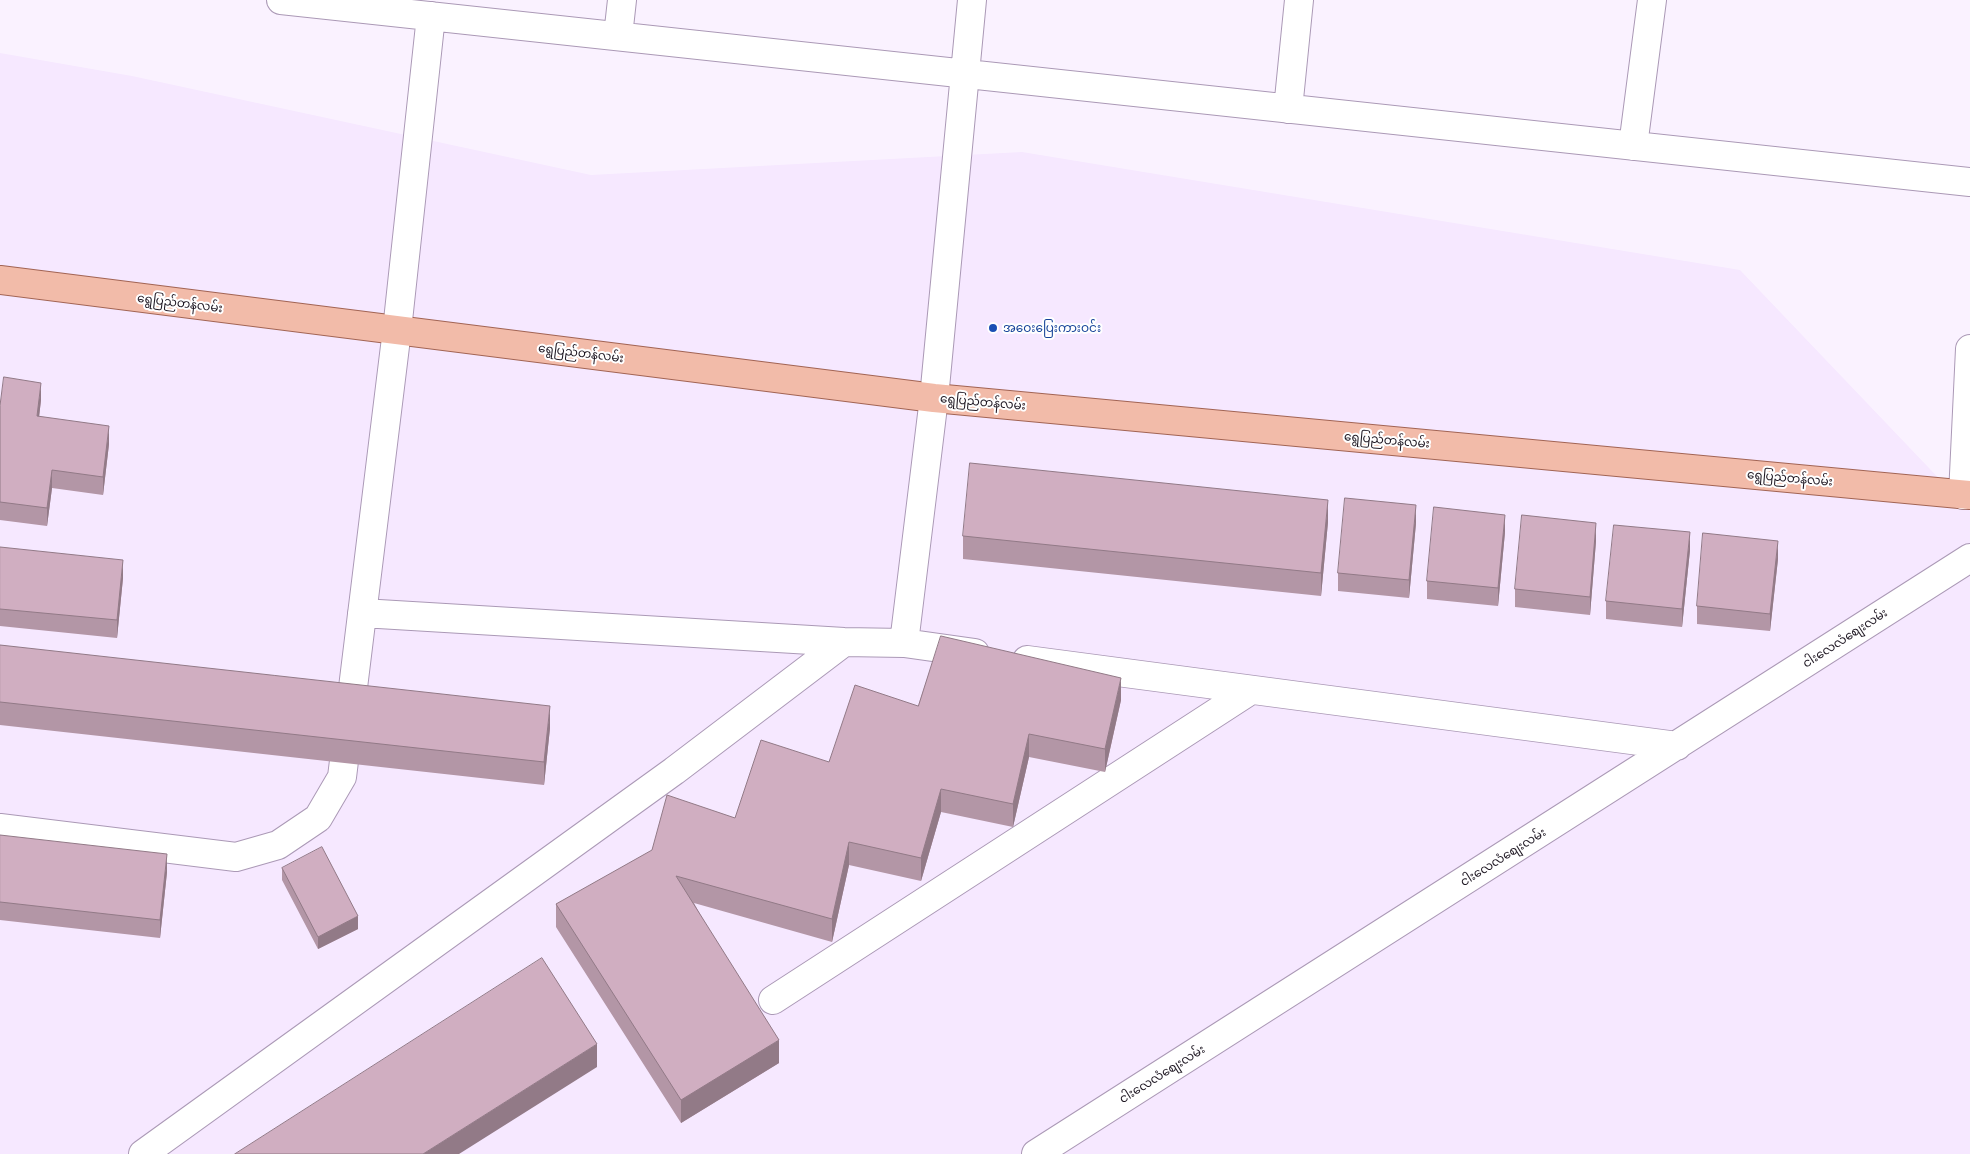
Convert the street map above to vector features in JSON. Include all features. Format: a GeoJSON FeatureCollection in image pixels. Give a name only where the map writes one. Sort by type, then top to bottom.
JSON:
{"type":"FeatureCollection","features":[{"type":"Feature","properties":{"kind":"main road","name":"ရွေပြည်တန်လမ်း"},"geometry":{"type":"LineString","coordinates":[[0,280],[934,398],[1966,495]]}},
{"type":"Feature","properties":{"kind":"street"},"geometry":{"type":"LineString","coordinates":[[283,0],[1970,182]]}},
{"type":"Feature","properties":{"kind":"street"},"geometry":{"type":"LineString","coordinates":[[618,36],[622,0]]}},
{"type":"Feature","properties":{"kind":"street"},"geometry":{"type":"LineString","coordinates":[[904,643],[934,398],[972,0]]}},
{"type":"Feature","properties":{"kind":"street"},"geometry":{"type":"LineString","coordinates":[[1288,109],[1299,0]]}},
{"type":"Feature","properties":{"kind":"street"},"geometry":{"type":"LineString","coordinates":[[1633,146],[1652,0]]}},
{"type":"Feature","properties":{"kind":"street"},"geometry":{"type":"LineString","coordinates":[[0,828],[236,857],[278,845],[318,818],[342,777],[397,330],[431,16]]}},
{"type":"Feature","properties":{"kind":"street"},"geometry":{"type":"LineString","coordinates":[[1966,495],[1970,349]]}},
{"type":"Feature","properties":{"kind":"street","name":"ငါးလေလံစျေးလမ်း"},"geometry":{"type":"LineString","coordinates":[[1036,1154],[1970,558]]}},
{"type":"Feature","properties":{"kind":"street"},"geometry":{"type":"LineString","coordinates":[[362,613],[844,642],[904,643],[1677,746]]}},
{"type":"Feature","properties":{"kind":"street"},"geometry":{"type":"LineString","coordinates":[[143,1154],[674,771],[844,642]]}},
{"type":"Feature","properties":{"kind":"street"},"geometry":{"type":"LineString","coordinates":[[773,1000],[1251,690]]}},
{"type":"Feature","properties":{"kind":"shaded area"},"geometry":{"type":"Polygon","coordinates":[[[0,53],[132,76],[591,175],[1022,152],[1740,270],[1970,511],[1970,1154],[0,1154],[0,53]]]}},
{"type":"Feature","properties":{"kind":"building"},"geometry":{"type":"Polygon","coordinates":[[[4,377],[41,383],[37,416],[109,426],[103,477],[52,470],[47,508],[0,502],[0,406],[4,377]]]}},
{"type":"Feature","properties":{"kind":"building"},"geometry":{"type":"Polygon","coordinates":[[[970,463],[1328,500],[1321,573],[963,536],[970,463]]]}},
{"type":"Feature","properties":{"kind":"building"},"geometry":{"type":"Polygon","coordinates":[[[1345,498],[1416,505],[1409,580],[1338,573],[1345,498]]]}},
{"type":"Feature","properties":{"kind":"building"},"geometry":{"type":"Polygon","coordinates":[[[1434,507],[1505,515],[1498,588],[1427,581],[1434,507]]]}},
{"type":"Feature","properties":{"kind":"building"},"geometry":{"type":"Polygon","coordinates":[[[1522,515],[1596,523],[1590,597],[1515,589],[1522,515]]]}},
{"type":"Feature","properties":{"kind":"building"},"geometry":{"type":"Polygon","coordinates":[[[1614,525],[1690,532],[1682,609],[1606,601],[1614,525]]]}},
{"type":"Feature","properties":{"kind":"building"},"geometry":{"type":"Polygon","coordinates":[[[1703,533],[1778,541],[1770,614],[1697,606],[1703,533]]]}},
{"type":"Feature","properties":{"kind":"building"},"geometry":{"type":"Polygon","coordinates":[[[0,547],[123,560],[117,620],[0,609],[0,547]]]}},
{"type":"Feature","properties":{"kind":"building"},"geometry":{"type":"Polygon","coordinates":[[[941,636],[1121,678],[1105,749],[1029,734],[1013,804],[941,789],[921,858],[849,842],[832,919],[676,876],[779,1040],[681,1100],[556,904],[652,850],[667,795],[735,818],[761,740],[829,762],[855,685],[918,706],[941,636]]]}},
{"type":"Feature","properties":{"kind":"building"},"geometry":{"type":"Polygon","coordinates":[[[0,645],[550,706],[544,762],[0,702],[0,645]]]}},
{"type":"Feature","properties":{"kind":"building"},"geometry":{"type":"Polygon","coordinates":[[[0,835],[167,854],[160,920],[0,902],[0,835]]]}},
{"type":"Feature","properties":{"kind":"building"},"geometry":{"type":"Polygon","coordinates":[[[322,847],[358,916],[318,937],[282,868],[322,847]]]}},
{"type":"Feature","properties":{"kind":"building"},"geometry":{"type":"Polygon","coordinates":[[[542,958],[597,1044],[423,1154],[235,1154],[542,958]]]}},
{"type":"Feature","properties":{"kind":"place","name":"အဝေးပြေးကားဝင်း"},"geometry":{"type":"Point","coordinates":[993,328]}}]}
